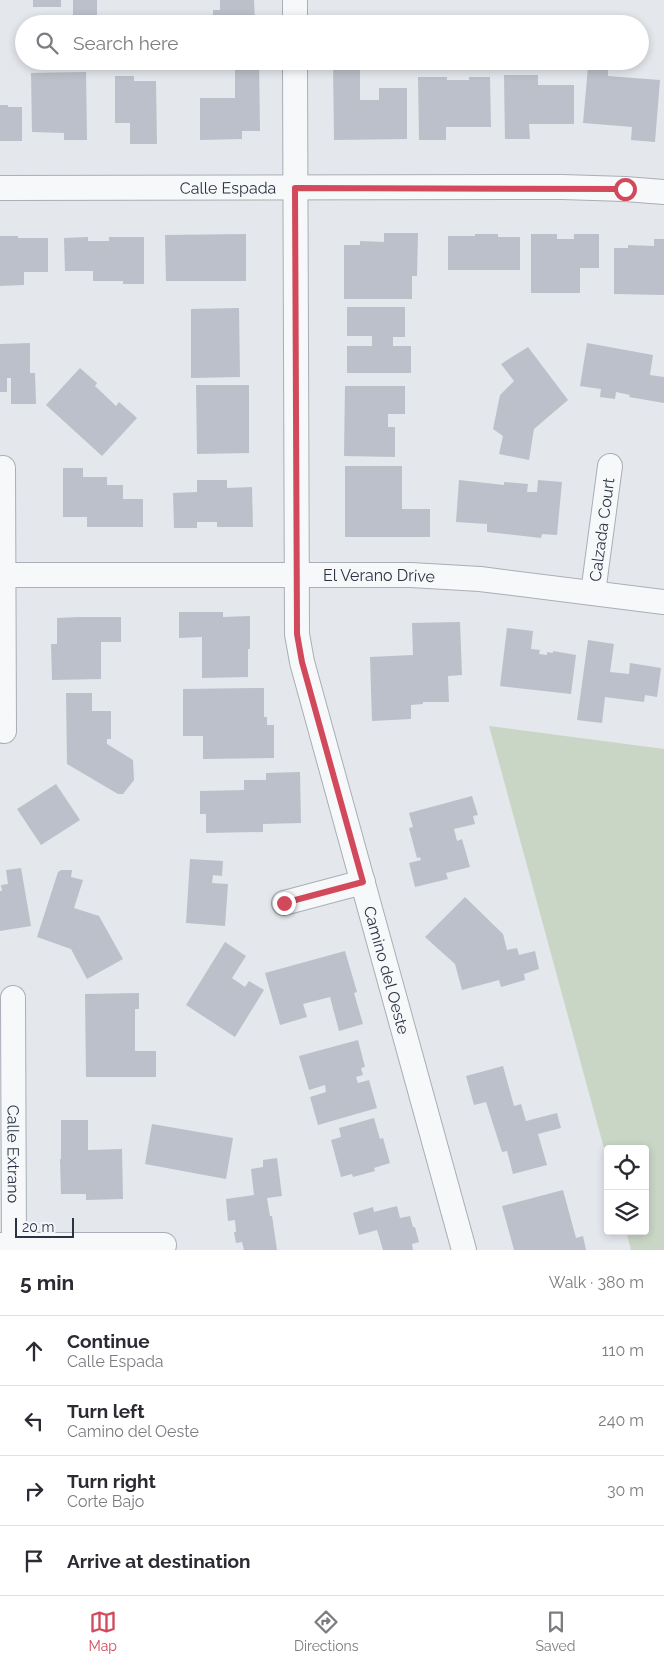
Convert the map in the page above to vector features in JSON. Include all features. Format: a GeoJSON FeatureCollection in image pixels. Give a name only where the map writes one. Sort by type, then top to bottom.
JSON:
{"type":"FeatureCollection","features":[{"type":"Feature","properties":{"kind":"street"},"geometry":{"type":"LineString","coordinates":[[295,0],[295,15]]}},
{"type":"Feature","properties":{"kind":"street","name":"Camino del Oeste"},"geometry":{"type":"LineString","coordinates":[[295,70],[297,634],[302,662],[464,1250]]}},
{"type":"Feature","properties":{"kind":"street","name":"Calle Espada"},"geometry":{"type":"LineString","coordinates":[[0,188],[562,188],[664,192]]}},
{"type":"Feature","properties":{"kind":"street","name":"Calzada Court"},"geometry":{"type":"LineString","coordinates":[[593,593],[610,466]]}},
{"type":"Feature","properties":{"kind":"street"},"geometry":{"type":"LineString","coordinates":[[3,468],[4,731]]}},
{"type":"Feature","properties":{"kind":"street","name":"El Verano Drive"},"geometry":{"type":"LineString","coordinates":[[3,575],[410,575],[480,579],[664,602]]}},
{"type":"Feature","properties":{"kind":"street"},"geometry":{"type":"LineString","coordinates":[[284,903],[363,882]]}},
{"type":"Feature","properties":{"kind":"street","name":"Calle Extrano"},"geometry":{"type":"LineString","coordinates":[[9,1247],[14,998]]}},
{"type":"Feature","properties":{"kind":"street"},"geometry":{"type":"LineString","coordinates":[[9,1247],[164,1245]]}},
{"type":"Feature","properties":{"kind":"green space"},"geometry":{"type":"Polygon","coordinates":[[[489,726],[664,749],[664,1250],[631,1250],[627,1235],[649,1235],[649,1145],[604,1145],[604,1148],[489,726]]]}},
{"type":"Feature","properties":{"kind":"building"},"geometry":{"type":"Polygon","coordinates":[[[33,0],[61,0],[61,7],[33,7],[33,0]]]}},
{"type":"Feature","properties":{"kind":"building"},"geometry":{"type":"Polygon","coordinates":[[[73,0],[97,0],[97,15],[73,15],[73,0]]]}},
{"type":"Feature","properties":{"kind":"building"},"geometry":{"type":"Polygon","coordinates":[[[220,0],[254,0],[255,15],[213,15],[213,10],[220,10],[220,0]]]}},
{"type":"Feature","properties":{"kind":"building"},"geometry":{"type":"Polygon","coordinates":[[[235,70],[259,70],[260,131],[242,131],[242,139],[200,140],[200,98],[235,98],[235,70]]]}},
{"type":"Feature","properties":{"kind":"building"},"geometry":{"type":"Polygon","coordinates":[[[333,70],[360,70],[360,100],[379,100],[379,88],[407,88],[407,139],[334,140],[333,70]]]}},
{"type":"Feature","properties":{"kind":"building"},"geometry":{"type":"Polygon","coordinates":[[[588,70],[608,70],[608,76],[660,80],[655,142],[631,140],[632,127],[583,123],[588,70]]]}},
{"type":"Feature","properties":{"kind":"building"},"geometry":{"type":"Polygon","coordinates":[[[86,72],[87,140],[64,140],[64,133],[32,132],[31,73],[86,72]]]}},
{"type":"Feature","properties":{"kind":"building"},"geometry":{"type":"Polygon","coordinates":[[[504,75],[538,75],[538,85],[574,85],[574,124],[529,124],[530,139],[505,139],[504,75]]]}},
{"type":"Feature","properties":{"kind":"building"},"geometry":{"type":"Polygon","coordinates":[[[115,76],[134,76],[134,81],[156,81],[157,144],[130,144],[130,123],[115,123],[115,76]]]}},
{"type":"Feature","properties":{"kind":"building"},"geometry":{"type":"Polygon","coordinates":[[[418,77],[447,77],[447,80],[469,80],[469,77],[490,77],[491,127],[446,127],[446,140],[419,140],[418,77]]]}},
{"type":"Feature","properties":{"kind":"building"},"geometry":{"type":"Polygon","coordinates":[[[0,105],[22,107],[22,141],[0,141],[0,105]]]}},
{"type":"Feature","properties":{"kind":"building"},"geometry":{"type":"Polygon","coordinates":[[[384,233],[418,233],[417,276],[412,276],[412,299],[344,299],[344,245],[360,245],[360,241],[384,242],[384,233]]]}},
{"type":"Feature","properties":{"kind":"building"},"geometry":{"type":"Polygon","coordinates":[[[246,234],[246,281],[166,281],[165,235],[246,234]]]}},
{"type":"Feature","properties":{"kind":"building"},"geometry":{"type":"Polygon","coordinates":[[[475,234],[498,234],[498,237],[520,237],[520,270],[448,270],[448,236],[475,236],[475,234]]]}},
{"type":"Feature","properties":{"kind":"building"},"geometry":{"type":"Polygon","coordinates":[[[531,234],[557,234],[557,239],[574,239],[574,234],[599,234],[599,268],[580,268],[580,293],[531,293],[531,234]]]}},
{"type":"Feature","properties":{"kind":"building"},"geometry":{"type":"Polygon","coordinates":[[[0,236],[48,238],[48,272],[24,272],[24,285],[0,286],[0,236]]]}},
{"type":"Feature","properties":{"kind":"building"},"geometry":{"type":"Polygon","coordinates":[[[88,237],[88,241],[109,241],[109,237],[144,237],[144,284],[123,284],[123,281],[93,281],[93,271],[65,271],[64,238],[88,237]]]}},
{"type":"Feature","properties":{"kind":"building"},"geometry":{"type":"Polygon","coordinates":[[[654,239],[664,239],[664,295],[614,294],[614,248],[628,248],[628,245],[654,246],[654,239]]]}},
{"type":"Feature","properties":{"kind":"building"},"geometry":{"type":"Polygon","coordinates":[[[347,307],[405,307],[405,337],[393,337],[393,346],[411,346],[411,373],[347,373],[347,346],[372,346],[372,336],[347,336],[347,307]]]}},
{"type":"Feature","properties":{"kind":"building"},"geometry":{"type":"Polygon","coordinates":[[[239,308],[240,377],[191,378],[191,309],[239,308]]]}},
{"type":"Feature","properties":{"kind":"building"},"geometry":{"type":"Polygon","coordinates":[[[30,343],[30,373],[35,373],[36,404],[11,404],[11,378],[7,378],[7,392],[0,392],[0,344],[30,343]]]}},
{"type":"Feature","properties":{"kind":"building"},"geometry":{"type":"Polygon","coordinates":[[[587,343],[653,355],[650,375],[664,377],[664,403],[629,397],[630,395],[616,392],[615,399],[600,397],[601,389],[580,386],[587,343]]]}},
{"type":"Feature","properties":{"kind":"building"},"geometry":{"type":"Polygon","coordinates":[[[528,347],[568,400],[534,429],[529,460],[499,454],[503,436],[493,429],[500,395],[514,381],[501,364],[528,347]]]}},
{"type":"Feature","properties":{"kind":"building"},"geometry":{"type":"Polygon","coordinates":[[[80,368],[97,383],[95,386],[116,406],[119,402],[137,418],[102,456],[46,405],[80,368]]]}},
{"type":"Feature","properties":{"kind":"building"},"geometry":{"type":"Polygon","coordinates":[[[196,385],[249,385],[249,453],[197,454],[196,385]]]}},
{"type":"Feature","properties":{"kind":"building"},"geometry":{"type":"Polygon","coordinates":[[[345,386],[405,386],[405,414],[388,414],[388,427],[395,427],[395,457],[344,456],[345,386]]]}},
{"type":"Feature","properties":{"kind":"building"},"geometry":{"type":"Polygon","coordinates":[[[345,466],[402,466],[402,509],[430,509],[430,537],[345,537],[345,466]]]}},
{"type":"Feature","properties":{"kind":"building"},"geometry":{"type":"Polygon","coordinates":[[[63,468],[83,468],[83,477],[107,477],[107,485],[123,485],[123,499],[143,499],[143,527],[87,527],[87,517],[63,517],[63,468]]]}},
{"type":"Feature","properties":{"kind":"building"},"geometry":{"type":"Polygon","coordinates":[[[197,480],[227,480],[227,488],[252,487],[253,527],[217,527],[217,522],[197,522],[197,528],[174,528],[173,493],[197,492],[197,480]]]}},
{"type":"Feature","properties":{"kind":"building"},"geometry":{"type":"Polygon","coordinates":[[[459,480],[504,485],[504,482],[528,484],[527,492],[537,492],[538,480],[562,482],[557,535],[542,534],[541,538],[487,532],[487,524],[456,522],[459,480]]]}},
{"type":"Feature","properties":{"kind":"building"},"geometry":{"type":"Polygon","coordinates":[[[179,612],[223,612],[223,617],[250,616],[248,677],[202,678],[202,637],[179,638],[179,612]]]}},
{"type":"Feature","properties":{"kind":"building"},"geometry":{"type":"Polygon","coordinates":[[[121,617],[121,642],[101,642],[101,679],[52,680],[51,644],[57,644],[57,618],[121,617]]]}},
{"type":"Feature","properties":{"kind":"building"},"geometry":{"type":"Polygon","coordinates":[[[460,622],[462,675],[448,676],[449,702],[423,702],[423,704],[411,705],[411,719],[372,721],[370,657],[413,655],[412,623],[460,622]]]}},
{"type":"Feature","properties":{"kind":"building"},"geometry":{"type":"Polygon","coordinates":[[[507,628],[533,631],[531,649],[540,650],[539,654],[547,655],[547,652],[553,653],[553,651],[576,655],[571,694],[500,686],[507,628]]]}},
{"type":"Feature","properties":{"kind":"building"},"geometry":{"type":"Polygon","coordinates":[[[588,640],[614,644],[610,672],[629,674],[630,663],[661,668],[657,697],[645,695],[644,702],[605,697],[602,723],[577,720],[588,640]]]}},
{"type":"Feature","properties":{"kind":"building"},"geometry":{"type":"Polygon","coordinates":[[[264,688],[264,717],[267,717],[267,725],[274,725],[274,758],[203,759],[203,736],[183,736],[183,689],[264,688]]]}},
{"type":"Feature","properties":{"kind":"building"},"geometry":{"type":"Polygon","coordinates":[[[66,693],[92,693],[92,711],[111,711],[111,739],[107,739],[107,744],[133,760],[134,780],[123,794],[118,794],[67,764],[66,693]]]}},
{"type":"Feature","properties":{"kind":"building"},"geometry":{"type":"Polygon","coordinates":[[[300,772],[301,823],[263,824],[263,832],[206,833],[206,814],[200,814],[200,791],[244,790],[244,780],[266,780],[266,773],[300,772]]]}},
{"type":"Feature","properties":{"kind":"building"},"geometry":{"type":"Polygon","coordinates":[[[56,784],[80,820],[41,845],[17,809],[56,784]]]}},
{"type":"Feature","properties":{"kind":"building"},"geometry":{"type":"Polygon","coordinates":[[[472,796],[478,815],[473,816],[475,824],[454,829],[457,841],[462,839],[470,867],[446,873],[448,879],[415,887],[409,863],[421,860],[420,857],[417,858],[409,828],[413,827],[409,813],[472,796]]]}},
{"type":"Feature","properties":{"kind":"building"},"geometry":{"type":"Polygon","coordinates":[[[190,859],[223,861],[222,876],[213,875],[212,883],[228,884],[225,926],[186,923],[190,859]]]}},
{"type":"Feature","properties":{"kind":"building"},"geometry":{"type":"Polygon","coordinates":[[[21,868],[31,926],[0,931],[0,891],[2,891],[1,885],[8,884],[6,870],[21,868]]]}},
{"type":"Feature","properties":{"kind":"building"},"geometry":{"type":"Polygon","coordinates":[[[61,870],[72,870],[71,877],[83,880],[74,908],[99,916],[123,959],[87,979],[71,949],[37,937],[58,872],[61,870]]]}},
{"type":"Feature","properties":{"kind":"building"},"geometry":{"type":"Polygon","coordinates":[[[465,897],[503,934],[507,950],[517,948],[519,955],[535,951],[539,969],[524,974],[525,980],[501,987],[499,980],[462,990],[455,964],[425,937],[465,897]]]}},
{"type":"Feature","properties":{"kind":"building"},"geometry":{"type":"Polygon","coordinates":[[[225,942],[246,956],[232,978],[245,987],[249,981],[264,990],[235,1037],[186,1005],[225,942]]]}},
{"type":"Feature","properties":{"kind":"building"},"geometry":{"type":"Polygon","coordinates":[[[345,951],[357,992],[354,993],[363,1024],[339,1031],[330,997],[303,1004],[307,1017],[280,1025],[265,973],[345,951]]]}},
{"type":"Feature","properties":{"kind":"building"},"geometry":{"type":"Polygon","coordinates":[[[139,993],[139,1009],[135,1009],[135,1051],[156,1051],[156,1077],[86,1077],[85,994],[139,993]]]}},
{"type":"Feature","properties":{"kind":"building"},"geometry":{"type":"Polygon","coordinates":[[[358,1040],[365,1067],[361,1068],[363,1075],[356,1077],[358,1083],[369,1080],[377,1108],[318,1125],[310,1097],[326,1092],[325,1085],[309,1090],[299,1056],[358,1040]]]}},
{"type":"Feature","properties":{"kind":"building"},"geometry":{"type":"Polygon","coordinates":[[[503,1066],[514,1106],[521,1104],[526,1121],[557,1113],[561,1128],[538,1134],[547,1165],[513,1174],[507,1151],[502,1152],[486,1102],[474,1105],[466,1076],[503,1066]]]}},
{"type":"Feature","properties":{"kind":"building"},"geometry":{"type":"Polygon","coordinates":[[[374,1118],[380,1139],[383,1138],[390,1163],[374,1168],[375,1171],[353,1177],[352,1174],[341,1177],[331,1140],[341,1137],[339,1128],[374,1118]]]}},
{"type":"Feature","properties":{"kind":"building"},"geometry":{"type":"Polygon","coordinates":[[[61,1120],[88,1120],[88,1150],[122,1149],[123,1199],[86,1200],[86,1194],[61,1194],[61,1120]]]}},
{"type":"Feature","properties":{"kind":"building"},"geometry":{"type":"Polygon","coordinates":[[[152,1124],[233,1138],[226,1179],[145,1164],[152,1124]]]}},
{"type":"Feature","properties":{"kind":"building"},"geometry":{"type":"Polygon","coordinates":[[[277,1158],[282,1196],[267,1198],[270,1216],[272,1216],[277,1250],[244,1250],[242,1242],[236,1243],[234,1232],[236,1232],[235,1220],[228,1221],[226,1199],[254,1195],[251,1169],[263,1167],[263,1160],[277,1158]]]}},
{"type":"Feature","properties":{"kind":"building"},"geometry":{"type":"Polygon","coordinates":[[[563,1190],[576,1238],[583,1236],[586,1250],[514,1250],[502,1206],[563,1190]]]}},
{"type":"Feature","properties":{"kind":"building"},"geometry":{"type":"Polygon","coordinates":[[[397,1206],[400,1218],[410,1216],[413,1227],[415,1227],[419,1242],[412,1244],[413,1250],[383,1250],[377,1230],[359,1235],[353,1213],[373,1207],[374,1212],[397,1206]]]}},
{"type":"Feature","properties":{"kind":"route"},"geometry":{"type":"LineString","coordinates":[[284,903],[363,882],[302,662],[297,634],[295,188],[625,189]]}}]}
